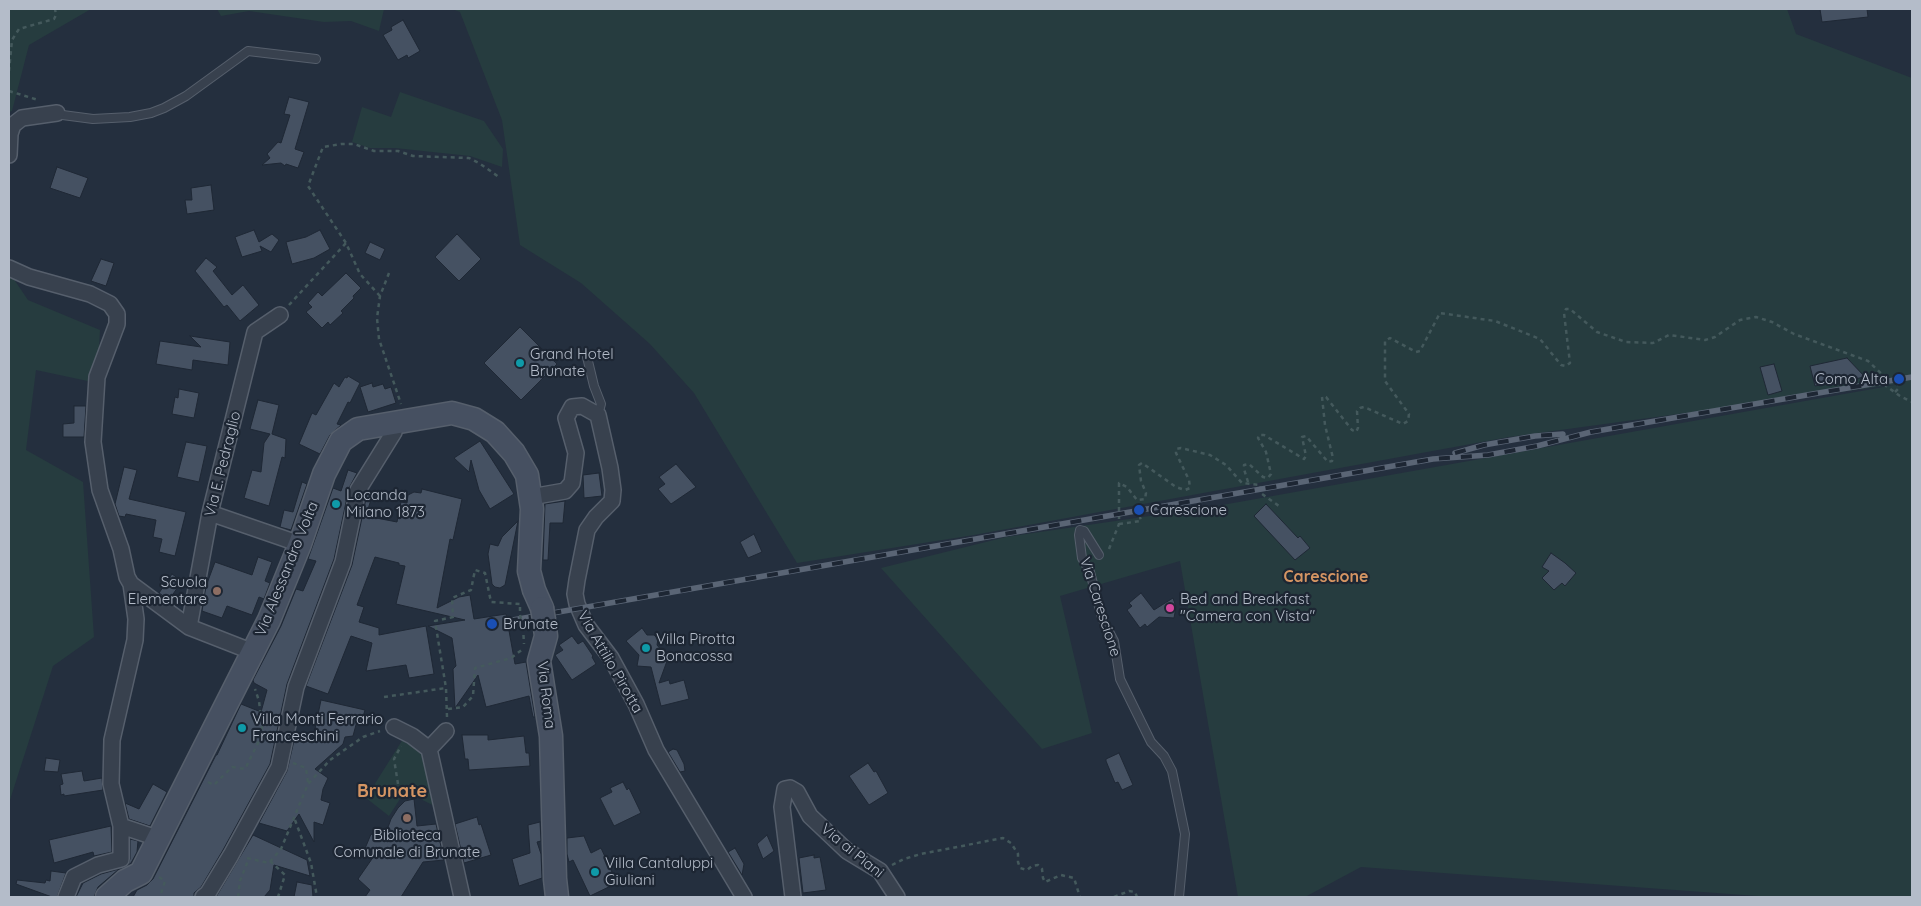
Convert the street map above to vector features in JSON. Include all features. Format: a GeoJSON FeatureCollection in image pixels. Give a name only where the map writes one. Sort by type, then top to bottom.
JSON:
{"type":"FeatureCollection","features":[{"type":"Feature","properties":{"kind":"street"},"geometry":{"type":"LineString","coordinates":[[9,155],[10,134],[13,125],[22,118],[43,114],[56,114]]}},
{"type":"Feature","properties":{"kind":"street"},"geometry":{"type":"LineString","coordinates":[[9,268],[29,277],[90,294],[110,304],[117,314],[117,324],[97,377],[94,442],[100,490],[121,549],[136,619],[135,640],[112,740],[112,784],[121,826],[121,859],[98,865],[74,877],[66,897]]}},
{"type":"Feature","properties":{"kind":"street","name":"Via E. Pedraglio"},"geometry":{"type":"LineString","coordinates":[[189,627],[210,513],[255,332],[280,315]]}},
{"type":"Feature","properties":{"kind":"street"},"geometry":{"type":"LineString","coordinates":[[531,497],[565,491],[572,483],[576,453],[566,418],[572,407],[582,406],[598,415]]}},
{"type":"Feature","properties":{"kind":"street","name":"Via Alessandro Volta"},"geometry":{"type":"LineString","coordinates":[[107,897],[125,881],[141,873],[193,773],[269,620],[300,544],[324,474],[341,440],[358,429],[401,421],[452,413],[474,419],[495,432],[514,453],[528,475],[531,497]]}},
{"type":"Feature","properties":{"kind":"street","name":"Via Attilio Pirotta"},"geometry":{"type":"LineString","coordinates":[[598,415],[610,468],[613,490],[612,501],[596,517],[587,530],[577,580],[577,604],[586,625],[611,658],[636,704],[656,750],[744,897]]}},
{"type":"Feature","properties":{"kind":"street"},"geometry":{"type":"LineString","coordinates":[[203,897],[208,893],[231,855],[279,767],[296,686],[343,562],[358,490],[401,421]]}},
{"type":"Feature","properties":{"kind":"street","name":"Via Roma"},"geometry":{"type":"LineString","coordinates":[[531,497],[529,571],[538,620],[546,636],[539,661],[551,736],[556,888]]}},
{"type":"Feature","properties":{"kind":"street"},"geometry":{"type":"LineString","coordinates":[[210,513],[300,544]]}},
{"type":"Feature","properties":{"kind":"street"},"geometry":{"type":"LineString","coordinates":[[130,584],[189,627],[253,652]]}},
{"type":"Feature","properties":{"kind":"street"},"geometry":{"type":"LineString","coordinates":[[394,728],[412,736],[429,749],[462,897]]}},
{"type":"Feature","properties":{"kind":"street"},"geometry":{"type":"LineString","coordinates":[[429,749],[446,731]]}},
{"type":"Feature","properties":{"kind":"street","name":"Via ai Piani"},"geometry":{"type":"LineString","coordinates":[[793,897],[782,807],[785,789],[790,788],[797,792],[810,816],[847,851],[880,871],[897,897]]}},
{"type":"Feature","properties":{"kind":"street"},"geometry":{"type":"LineString","coordinates":[[121,826],[158,838]]}},
{"type":"Feature","properties":{"kind":"street"},"geometry":{"type":"LineString","coordinates":[[556,888],[567,897]]}},
{"type":"Feature","properties":{"kind":"lane"},"geometry":{"type":"LineString","coordinates":[[56,114],[93,118],[130,117],[151,113],[186,96],[248,51],[316,59]]}},
{"type":"Feature","properties":{"kind":"lane"},"geometry":{"type":"LineString","coordinates":[[587,357],[594,386],[601,404],[598,415]]}},
{"type":"Feature","properties":{"kind":"lane","name":"Via Carescione"},"geometry":{"type":"LineString","coordinates":[[1099,556],[1084,531],[1080,530],[1082,558],[1090,572],[1102,618],[1114,641],[1120,679],[1151,742],[1164,756],[1172,771],[1185,834],[1179,897]]}},
{"type":"Feature","properties":{"kind":"path"},"geometry":{"type":"LineString","coordinates":[[9,71],[12,40],[19,29],[54,19],[56,15],[55,9]]}},
{"type":"Feature","properties":{"kind":"path"},"geometry":{"type":"LineString","coordinates":[[380,296],[360,274],[346,243],[308,186],[323,147],[354,144],[374,151],[398,151],[413,156],[469,158],[499,177]]}},
{"type":"Feature","properties":{"kind":"path"},"geometry":{"type":"LineString","coordinates":[[280,315],[346,243]]}},
{"type":"Feature","properties":{"kind":"path"},"geometry":{"type":"LineString","coordinates":[[389,273],[380,296],[377,318],[380,339],[401,421]]}},
{"type":"Feature","properties":{"kind":"path"},"geometry":{"type":"LineString","coordinates":[[1279,506],[1262,494],[1260,485],[1248,482],[1244,469],[1244,465],[1249,464],[1263,477],[1268,478],[1271,474],[1266,452],[1258,438],[1259,435],[1264,435],[1304,459],[1306,456],[1302,437],[1306,436],[1328,462],[1332,462],[1333,458],[1325,425],[1322,397],[1326,397],[1352,430],[1356,432],[1358,428],[1357,411],[1364,407],[1403,424],[1408,421],[1408,414],[1385,381],[1385,341],[1390,338],[1416,352],[1420,351],[1436,317],[1440,313],[1496,321],[1540,339],[1562,365],[1566,366],[1570,363],[1564,313],[1566,309],[1570,309],[1597,332],[1626,342],[1653,343],[1669,336],[1705,340],[1715,337],[1740,320],[1756,317],[1772,322],[1794,334],[1868,361],[1885,377],[1886,386],[1912,402]]}},
{"type":"Feature","properties":{"kind":"path"},"geometry":{"type":"LineString","coordinates":[[1895,392],[1898,385]]}},
{"type":"Feature","properties":{"kind":"path","name":"Via Carescione"},"geometry":{"type":"LineString","coordinates":[[1099,556],[1110,549],[1118,524],[1119,483],[1127,487],[1137,500],[1145,498],[1146,493],[1141,481],[1139,466],[1142,464],[1176,487],[1185,490],[1190,488],[1189,480],[1176,453],[1176,449],[1181,448],[1210,455],[1226,465],[1242,483],[1248,482]]}},
{"type":"Feature","properties":{"kind":"path"},"geometry":{"type":"LineString","coordinates":[[1118,524],[1141,521],[1140,517]]}},
{"type":"Feature","properties":{"kind":"path"},"geometry":{"type":"LineString","coordinates":[[446,731],[448,709],[446,688],[435,621],[453,617],[452,598],[471,590],[475,570],[485,573],[491,602],[520,604],[520,615],[538,620]]}},
{"type":"Feature","properties":{"kind":"path"},"geometry":{"type":"LineString","coordinates":[[448,709],[463,707],[473,696],[475,668],[511,658],[523,650],[538,620]]}},
{"type":"Feature","properties":{"kind":"path"},"geometry":{"type":"LineString","coordinates":[[524,645],[528,638],[530,626],[538,620]]}},
{"type":"Feature","properties":{"kind":"path"},"geometry":{"type":"LineString","coordinates":[[193,773],[214,785],[232,767],[245,769],[259,741],[262,727],[254,686]]}},
{"type":"Feature","properties":{"kind":"path"},"geometry":{"type":"LineString","coordinates":[[384,697],[446,688]]}},
{"type":"Feature","properties":{"kind":"path"},"geometry":{"type":"LineString","coordinates":[[308,784],[330,760],[363,737],[394,728]]}},
{"type":"Feature","properties":{"kind":"path"},"geometry":{"type":"LineString","coordinates":[[398,784],[394,759],[402,746],[406,750]]}},
{"type":"Feature","properties":{"kind":"path"},"geometry":{"type":"LineString","coordinates":[[231,855],[269,863],[281,849],[308,784],[309,776],[306,768],[281,759]]}},
{"type":"Feature","properties":{"kind":"path"},"geometry":{"type":"LineString","coordinates":[[294,818],[312,863],[317,897]]}},
{"type":"Feature","properties":{"kind":"path"},"geometry":{"type":"LineString","coordinates":[[880,871],[904,859],[921,854],[1003,838],[1011,843],[1018,854],[1020,868],[1027,870],[1032,866],[1038,865],[1042,869],[1043,878],[1046,882],[1061,876],[1074,878],[1080,897]]}},
{"type":"Feature","properties":{"kind":"path"},"geometry":{"type":"LineString","coordinates":[[238,897],[240,881],[249,858]]}},
{"type":"Feature","properties":{"kind":"path"},"geometry":{"type":"LineString","coordinates":[[270,861],[285,875],[278,897]]}},
{"type":"Feature","properties":{"kind":"path"},"geometry":{"type":"LineString","coordinates":[[1114,897],[1129,891],[1135,892],[1137,897]]}},
{"type":"Feature","properties":{"kind":"green space"},"geometry":{"type":"Polygon","coordinates":[[[9,9],[91,9],[29,45],[12,111],[9,112],[9,9]]]}},
{"type":"Feature","properties":{"kind":"green space"},"geometry":{"type":"Polygon","coordinates":[[[217,9],[384,9],[379,31],[351,21],[324,22],[249,11],[221,16],[217,9]]]}},
{"type":"Feature","properties":{"kind":"green space"},"geometry":{"type":"Polygon","coordinates":[[[452,9],[1787,9],[1796,34],[1912,78],[1912,897],[1771,897],[1361,867],[1305,897],[1238,897],[1180,561],[1060,596],[1092,733],[1042,749],[881,568],[1006,537],[1211,507],[1906,383],[1509,437],[974,535],[797,563],[694,393],[650,344],[581,283],[520,245],[502,120],[460,12],[452,9]]]}},
{"type":"Feature","properties":{"kind":"green space"},"geometry":{"type":"Polygon","coordinates":[[[400,92],[484,121],[503,149],[502,167],[470,156],[395,148],[370,148],[352,142],[362,107],[391,117],[400,92]]]}},
{"type":"Feature","properties":{"kind":"green space"},"geometry":{"type":"Polygon","coordinates":[[[9,272],[28,300],[100,330],[97,383],[36,370],[26,450],[83,482],[94,637],[53,666],[9,803],[9,272]]]}},
{"type":"Feature","properties":{"kind":"green space"},"geometry":{"type":"Polygon","coordinates":[[[403,739],[413,745],[428,761],[440,809],[415,796],[400,799],[389,816],[366,798],[403,739]]]}},
{"type":"Feature","properties":{"kind":"building"},"geometry":{"type":"Polygon","coordinates":[[[1820,9],[1867,9],[1868,17],[1822,22],[1820,9]]]}},
{"type":"Feature","properties":{"kind":"building"},"geometry":{"type":"Polygon","coordinates":[[[403,20],[420,51],[408,58],[407,55],[398,60],[383,35],[392,30],[391,27],[403,20]]]}},
{"type":"Feature","properties":{"kind":"building"},"geometry":{"type":"Polygon","coordinates":[[[289,97],[309,102],[295,149],[304,152],[298,168],[286,164],[285,166],[281,163],[262,165],[270,158],[267,154],[278,142],[281,143],[290,115],[284,114],[289,97]]]}},
{"type":"Feature","properties":{"kind":"building"},"geometry":{"type":"Polygon","coordinates":[[[57,167],[88,178],[80,198],[50,188],[57,167]]]}},
{"type":"Feature","properties":{"kind":"building"},"geometry":{"type":"Polygon","coordinates":[[[211,185],[214,210],[187,214],[185,200],[192,200],[191,188],[211,185]]]}},
{"type":"Feature","properties":{"kind":"building"},"geometry":{"type":"Polygon","coordinates":[[[254,230],[259,242],[272,234],[279,240],[271,252],[260,246],[262,251],[242,257],[235,237],[254,230]]]}},
{"type":"Feature","properties":{"kind":"building"},"geometry":{"type":"Polygon","coordinates":[[[320,230],[330,249],[314,258],[292,264],[286,242],[306,237],[320,230]]]}},
{"type":"Feature","properties":{"kind":"building"},"geometry":{"type":"Polygon","coordinates":[[[457,234],[481,259],[459,281],[435,257],[457,234]]]}},
{"type":"Feature","properties":{"kind":"building"},"geometry":{"type":"Polygon","coordinates":[[[370,242],[385,249],[380,260],[365,253],[370,242]]]}},
{"type":"Feature","properties":{"kind":"building"},"geometry":{"type":"Polygon","coordinates":[[[206,258],[217,267],[213,271],[232,295],[243,285],[259,305],[240,321],[227,305],[224,307],[195,271],[206,258]]]}},
{"type":"Feature","properties":{"kind":"building"},"geometry":{"type":"Polygon","coordinates":[[[101,259],[114,263],[106,286],[91,281],[101,259]]]}},
{"type":"Feature","properties":{"kind":"building"},"geometry":{"type":"Polygon","coordinates":[[[346,273],[361,288],[341,311],[343,313],[330,325],[328,322],[322,328],[306,312],[312,307],[308,303],[318,292],[322,296],[346,273]]]}},
{"type":"Feature","properties":{"kind":"building","name":"Grand Hotel Brunate"},"geometry":{"type":"Polygon","coordinates":[[[520,327],[557,364],[521,400],[484,363],[520,327]]]}},
{"type":"Feature","properties":{"kind":"building"},"geometry":{"type":"Polygon","coordinates":[[[190,336],[230,342],[228,365],[193,360],[192,370],[156,364],[160,341],[201,347],[190,336]]]}},
{"type":"Feature","properties":{"kind":"building"},"geometry":{"type":"Polygon","coordinates":[[[1847,358],[1865,377],[1815,386],[1810,366],[1847,358]]]}},
{"type":"Feature","properties":{"kind":"building"},"geometry":{"type":"Polygon","coordinates":[[[1774,364],[1782,391],[1768,395],[1760,367],[1774,364]]]}},
{"type":"Feature","properties":{"kind":"building"},"geometry":{"type":"Polygon","coordinates":[[[348,376],[360,383],[337,424],[341,425],[330,435],[320,454],[299,444],[312,413],[316,415],[334,383],[339,387],[345,377],[347,378],[348,376]]]}},
{"type":"Feature","properties":{"kind":"building"},"geometry":{"type":"Polygon","coordinates":[[[372,383],[373,387],[383,384],[385,389],[391,387],[396,403],[368,412],[360,387],[372,383]]]}},
{"type":"Feature","properties":{"kind":"building"},"geometry":{"type":"Polygon","coordinates":[[[179,389],[199,393],[194,418],[172,414],[175,397],[178,398],[179,389]]]}},
{"type":"Feature","properties":{"kind":"building"},"geometry":{"type":"Polygon","coordinates":[[[258,400],[279,405],[272,434],[286,439],[285,458],[282,457],[269,506],[244,498],[252,470],[261,472],[264,443],[270,434],[250,429],[258,400]]]}},
{"type":"Feature","properties":{"kind":"building"},"geometry":{"type":"Polygon","coordinates":[[[74,406],[86,406],[84,437],[63,437],[63,424],[74,423],[74,406]]]}},
{"type":"Feature","properties":{"kind":"building"},"geometry":{"type":"Polygon","coordinates":[[[480,441],[514,494],[490,509],[479,490],[471,460],[469,472],[454,458],[480,441]]]}},
{"type":"Feature","properties":{"kind":"building"},"geometry":{"type":"Polygon","coordinates":[[[186,442],[207,446],[199,482],[177,477],[186,442]]]}},
{"type":"Feature","properties":{"kind":"building"},"geometry":{"type":"Polygon","coordinates":[[[676,464],[696,487],[671,504],[658,489],[665,484],[659,477],[676,464]]]}},
{"type":"Feature","properties":{"kind":"building"},"geometry":{"type":"Polygon","coordinates":[[[124,467],[137,470],[129,499],[186,512],[175,556],[159,552],[162,539],[153,537],[156,520],[126,514],[125,517],[119,516],[115,504],[124,467]]]}},
{"type":"Feature","properties":{"kind":"building"},"geometry":{"type":"Polygon","coordinates":[[[348,470],[357,473],[349,488],[334,559],[287,684],[270,764],[223,850],[201,887],[194,893],[194,897],[133,897],[137,890],[147,885],[153,879],[241,704],[261,712],[267,690],[254,683],[253,680],[281,626],[296,589],[303,591],[316,561],[308,559],[333,488],[341,491],[348,470]]]}},
{"type":"Feature","properties":{"kind":"building"},"geometry":{"type":"Polygon","coordinates":[[[599,473],[602,496],[584,498],[583,475],[599,473]]]}},
{"type":"Feature","properties":{"kind":"building"},"geometry":{"type":"Polygon","coordinates":[[[302,482],[307,484],[291,530],[280,527],[284,510],[293,512],[302,482]]]}},
{"type":"Feature","properties":{"kind":"building"},"geometry":{"type":"Polygon","coordinates":[[[422,489],[462,499],[453,540],[450,539],[437,608],[459,597],[470,595],[474,619],[506,614],[515,664],[526,662],[535,717],[533,717],[529,696],[486,707],[478,675],[455,708],[453,669],[456,666],[452,638],[428,626],[465,620],[396,604],[405,566],[375,557],[357,605],[364,607],[359,622],[379,628],[379,635],[426,626],[434,674],[409,678],[406,665],[366,671],[372,643],[351,636],[328,694],[306,686],[352,565],[367,494],[372,496],[366,516],[397,522],[401,502],[407,503],[408,495],[414,492],[421,493],[422,489]]]}},
{"type":"Feature","properties":{"kind":"building"},"geometry":{"type":"Polygon","coordinates":[[[565,501],[563,523],[550,523],[548,560],[543,560],[545,504],[565,501]]]}},
{"type":"Feature","properties":{"kind":"building"},"geometry":{"type":"Polygon","coordinates":[[[1266,504],[1310,548],[1295,560],[1254,516],[1266,504]]]}},
{"type":"Feature","properties":{"kind":"building"},"geometry":{"type":"Polygon","coordinates":[[[518,521],[505,585],[500,588],[495,587],[492,584],[488,554],[490,544],[498,546],[502,537],[518,521]]]}},
{"type":"Feature","properties":{"kind":"building"},"geometry":{"type":"Polygon","coordinates":[[[754,534],[762,552],[748,558],[740,542],[754,534]]]}},
{"type":"Feature","properties":{"kind":"building"},"geometry":{"type":"Polygon","coordinates":[[[1551,553],[1576,573],[1565,586],[1562,583],[1554,590],[1542,578],[1549,571],[1542,567],[1551,553]]]}},
{"type":"Feature","properties":{"kind":"building"},"geometry":{"type":"Polygon","coordinates":[[[258,557],[272,562],[265,581],[270,583],[264,599],[259,597],[252,615],[227,606],[222,618],[202,611],[206,586],[215,562],[252,575],[258,557]]]}},
{"type":"Feature","properties":{"kind":"building"},"geometry":{"type":"Polygon","coordinates":[[[172,574],[182,581],[169,600],[159,593],[172,574]]]}},
{"type":"Feature","properties":{"kind":"building"},"geometry":{"type":"Polygon","coordinates":[[[1141,593],[1154,610],[1173,598],[1176,607],[1174,618],[1159,617],[1147,627],[1145,624],[1140,628],[1127,610],[1132,606],[1129,603],[1141,593]]]}},
{"type":"Feature","properties":{"kind":"building"},"geometry":{"type":"Polygon","coordinates":[[[642,628],[647,635],[654,635],[658,639],[657,645],[662,651],[660,654],[667,661],[659,683],[669,680],[670,684],[684,680],[689,699],[661,706],[651,667],[637,666],[639,655],[626,641],[642,628]]]}},
{"type":"Feature","properties":{"kind":"building"},"geometry":{"type":"Polygon","coordinates":[[[572,636],[578,644],[583,641],[596,664],[572,680],[555,655],[563,650],[559,645],[572,636]]]}},
{"type":"Feature","properties":{"kind":"building"},"geometry":{"type":"Polygon","coordinates":[[[321,700],[365,710],[362,721],[357,721],[353,736],[345,737],[343,744],[315,769],[328,778],[321,800],[330,803],[323,825],[314,822],[314,842],[299,814],[287,831],[259,823],[287,771],[296,732],[313,739],[321,700]]]}},
{"type":"Feature","properties":{"kind":"building"},"geometry":{"type":"Polygon","coordinates":[[[462,735],[488,735],[488,740],[524,736],[526,753],[529,753],[530,766],[469,770],[468,759],[465,759],[462,735]]]}},
{"type":"Feature","properties":{"kind":"building"},"geometry":{"type":"Polygon","coordinates":[[[673,749],[677,750],[684,764],[685,771],[680,772],[668,752],[673,749]]]}},
{"type":"Feature","properties":{"kind":"building"},"geometry":{"type":"Polygon","coordinates":[[[1119,753],[1133,785],[1122,790],[1118,782],[1115,783],[1106,761],[1106,759],[1119,753]]]}},
{"type":"Feature","properties":{"kind":"building"},"geometry":{"type":"Polygon","coordinates":[[[46,758],[60,760],[58,772],[44,771],[46,758]]]}},
{"type":"Feature","properties":{"kind":"building"},"geometry":{"type":"Polygon","coordinates":[[[868,763],[874,772],[876,771],[888,793],[869,805],[849,776],[868,763]]]}},
{"type":"Feature","properties":{"kind":"building"},"geometry":{"type":"Polygon","coordinates":[[[82,771],[84,781],[102,778],[103,790],[61,795],[60,785],[63,784],[61,774],[82,771]]]}},
{"type":"Feature","properties":{"kind":"building"},"geometry":{"type":"Polygon","coordinates":[[[623,782],[627,790],[629,788],[641,813],[614,826],[600,798],[612,792],[610,788],[623,782]]]}},
{"type":"Feature","properties":{"kind":"building"},"geometry":{"type":"Polygon","coordinates":[[[153,784],[167,792],[150,826],[129,819],[125,803],[139,809],[153,784]]]}},
{"type":"Feature","properties":{"kind":"building"},"geometry":{"type":"Polygon","coordinates":[[[414,799],[417,826],[436,824],[444,860],[423,862],[401,897],[365,897],[370,890],[358,879],[374,856],[364,851],[371,834],[383,841],[391,819],[398,808],[405,801],[414,799]]]}},
{"type":"Feature","properties":{"kind":"building"},"geometry":{"type":"Polygon","coordinates":[[[477,817],[491,855],[464,863],[455,824],[477,817]]]}},
{"type":"Feature","properties":{"kind":"building"},"geometry":{"type":"Polygon","coordinates":[[[540,822],[541,841],[537,842],[541,854],[542,878],[519,886],[512,859],[530,853],[528,825],[540,822]]]}},
{"type":"Feature","properties":{"kind":"building"},"geometry":{"type":"Polygon","coordinates":[[[111,826],[112,852],[94,856],[93,852],[54,863],[49,840],[111,826]]]}},
{"type":"Feature","properties":{"kind":"building"},"geometry":{"type":"Polygon","coordinates":[[[253,835],[307,860],[310,876],[274,865],[270,890],[264,897],[216,897],[253,835]]]}},
{"type":"Feature","properties":{"kind":"building"},"geometry":{"type":"Polygon","coordinates":[[[767,835],[774,851],[763,859],[757,844],[767,835]]]}},
{"type":"Feature","properties":{"kind":"building","name":"Villa Cantaluppi Giuliani"},"geometry":{"type":"Polygon","coordinates":[[[584,836],[591,853],[601,848],[617,883],[590,896],[573,860],[569,862],[567,854],[567,838],[584,836]]]}},
{"type":"Feature","properties":{"kind":"building"},"geometry":{"type":"Polygon","coordinates":[[[130,839],[138,841],[137,852],[128,865],[130,859],[130,839]]]}},
{"type":"Feature","properties":{"kind":"building"},"geometry":{"type":"Polygon","coordinates":[[[735,848],[744,864],[742,875],[728,852],[735,848]]]}},
{"type":"Feature","properties":{"kind":"building"},"geometry":{"type":"Polygon","coordinates":[[[814,855],[814,858],[820,857],[826,890],[803,893],[799,858],[814,855]]]}},
{"type":"Feature","properties":{"kind":"building"},"geometry":{"type":"Polygon","coordinates":[[[119,869],[98,887],[94,897],[76,897],[83,883],[101,874],[119,869]]]}},
{"type":"Feature","properties":{"kind":"building"},"geometry":{"type":"Polygon","coordinates":[[[51,871],[66,873],[57,897],[52,897],[16,884],[17,880],[45,883],[46,880],[50,881],[51,871]]]}},
{"type":"Feature","properties":{"kind":"building"},"geometry":{"type":"Polygon","coordinates":[[[297,882],[312,885],[313,897],[294,897],[297,882]]]}},
{"type":"Feature","properties":{"kind":"railway"},"geometry":{"type":"LineString","coordinates":[[507,621],[1433,459],[1488,455],[1537,446],[1591,432],[1912,377]]}},
{"type":"Feature","properties":{"kind":"railway"},"geometry":{"type":"LineString","coordinates":[[1455,453],[1484,445],[1535,436],[1563,434]]}},
{"type":"Feature","properties":{"kind":"place","name":"Grand Hotel Brunate"},"geometry":{"type":"Point","coordinates":[520,363]}},
{"type":"Feature","properties":{"kind":"place","name":"Como Alta"},"geometry":{"type":"Point","coordinates":[1899,379]}},
{"type":"Feature","properties":{"kind":"place","name":"Locanda Milano 1873"},"geometry":{"type":"Point","coordinates":[336,504]}},
{"type":"Feature","properties":{"kind":"place","name":"Carescione"},"geometry":{"type":"Point","coordinates":[1139,510]}},
{"type":"Feature","properties":{"kind":"place","name":"Scuola Elementare"},"geometry":{"type":"Point","coordinates":[217,591]}},
{"type":"Feature","properties":{"kind":"place","name":"Bed and Breakfast \"Camera con Vista\""},"geometry":{"type":"Point","coordinates":[1170,608]}},
{"type":"Feature","properties":{"kind":"place","name":"Brunate"},"geometry":{"type":"Point","coordinates":[492,624]}},
{"type":"Feature","properties":{"kind":"place","name":"Villa Pirotta Bonacossa"},"geometry":{"type":"Point","coordinates":[646,648]}},
{"type":"Feature","properties":{"kind":"place","name":"Villa Monti Ferrario Franceschini"},"geometry":{"type":"Point","coordinates":[242,728]}},
{"type":"Feature","properties":{"kind":"place","name":"Biblioteca Comunale di Brunate"},"geometry":{"type":"Point","coordinates":[407,818]}},
{"type":"Feature","properties":{"kind":"place","name":"Villa Cantaluppi Giuliani"},"geometry":{"type":"Point","coordinates":[595,872]}},
{"type":"Feature","properties":{"kind":"district","name":"Carescione"},"geometry":{"type":"Point","coordinates":[1326,577]}},
{"type":"Feature","properties":{"kind":"district","name":"Brunate"},"geometry":{"type":"Point","coordinates":[392,792]}}]}
